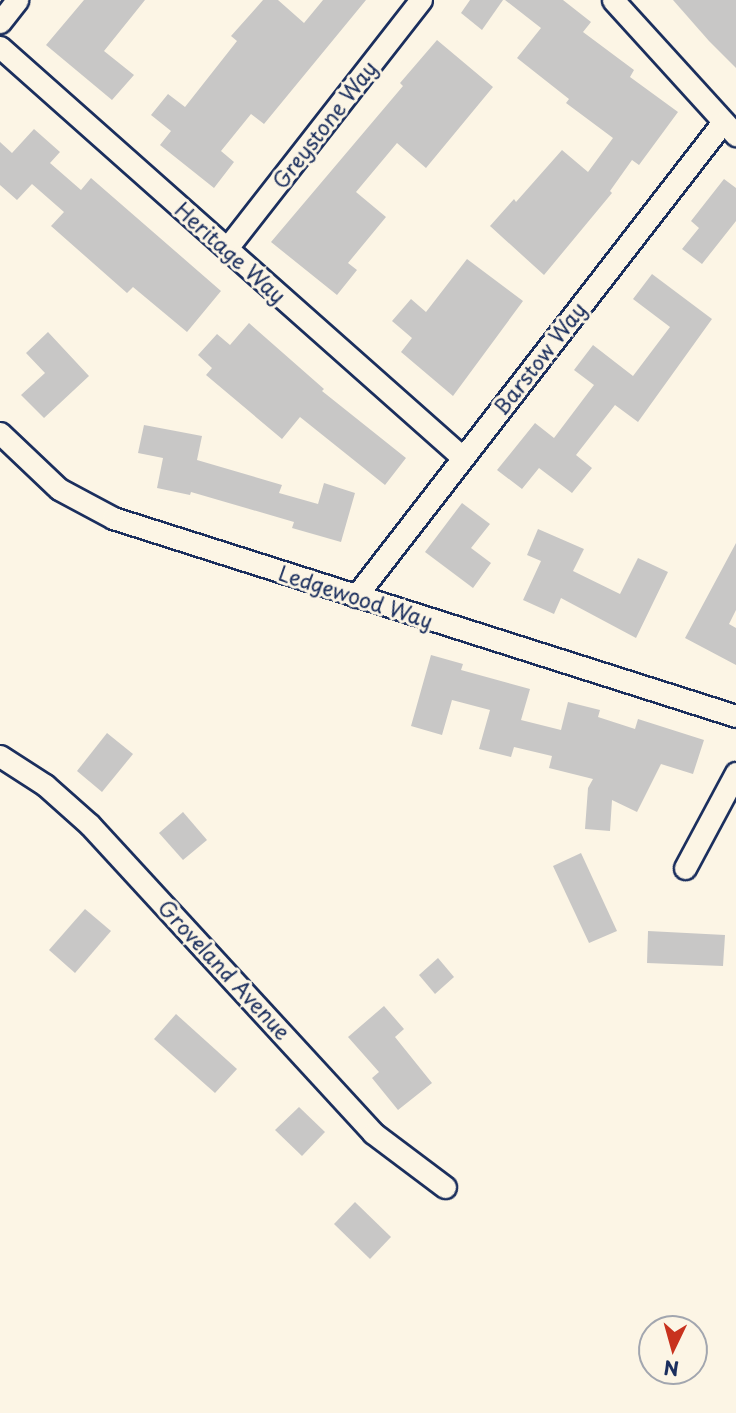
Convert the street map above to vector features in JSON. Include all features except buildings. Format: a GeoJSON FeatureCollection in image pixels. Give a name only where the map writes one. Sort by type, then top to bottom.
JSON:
{"type":"FeatureCollection","features":[{"type":"Feature","properties":{"kind":"street"},"geometry":{"type":"LineString","coordinates":[[0,22],[18,0]]}},
{"type":"Feature","properties":{"kind":"street","name":"Greystone Way"},"geometry":{"type":"LineString","coordinates":[[227,248],[421,0]]}},
{"type":"Feature","properties":{"kind":"street"},"geometry":{"type":"LineString","coordinates":[[613,0],[730,128]]}},
{"type":"Feature","properties":{"kind":"street","name":"Heritage Way"},"geometry":{"type":"LineString","coordinates":[[0,47],[462,457]]}},
{"type":"Feature","properties":{"kind":"street","name":"Barstow Way"},"geometry":{"type":"LineString","coordinates":[[356,596],[462,457],[730,128]]}},
{"type":"Feature","properties":{"kind":"street","name":"Ledgewood Way"},"geometry":{"type":"LineString","coordinates":[[0,433],[59,489],[113,518],[736,716]]}},
{"type":"Feature","properties":{"kind":"street","name":"Groveland Avenue"},"geometry":{"type":"LineString","coordinates":[[0,755],[45,785],[90,825],[373,1133],[445,1187]]}},
{"type":"Feature","properties":{"kind":"street"},"geometry":{"type":"LineString","coordinates":[[685,868],[736,773]]}}]}
